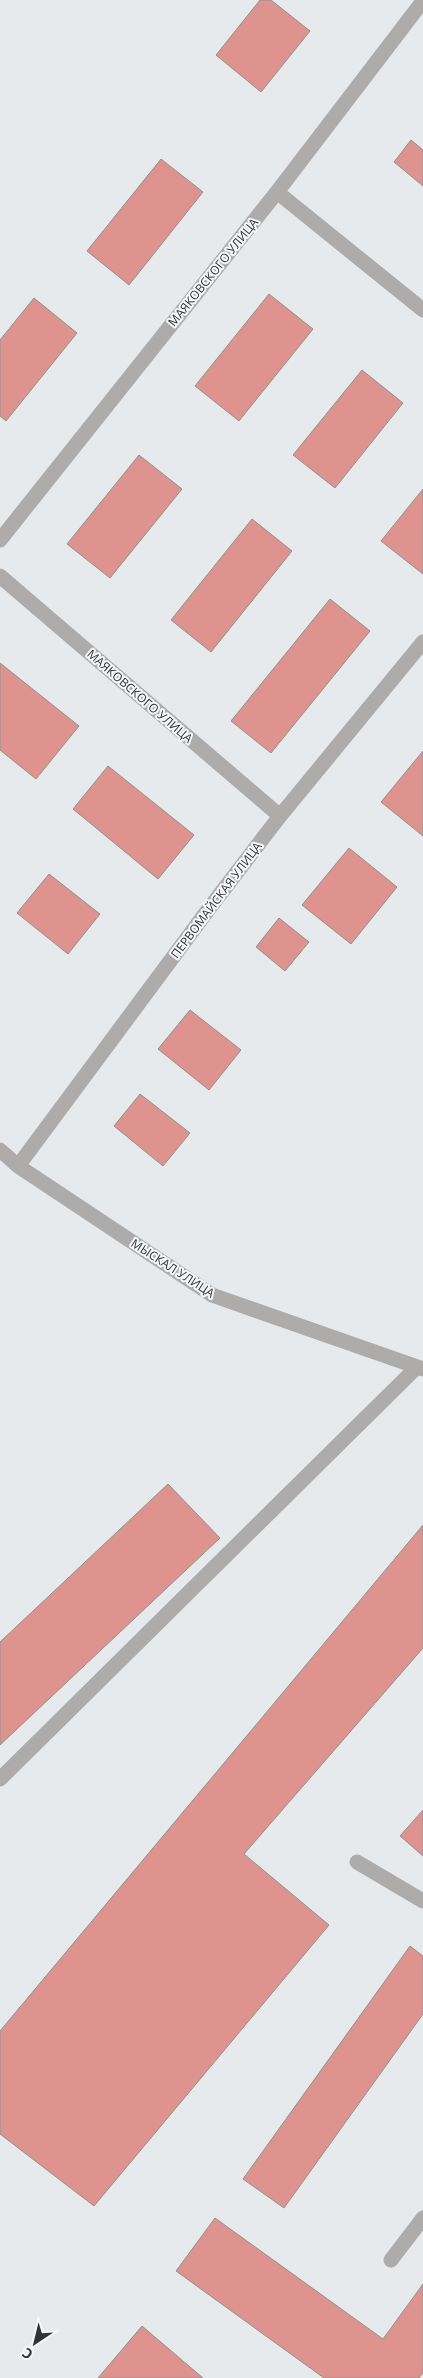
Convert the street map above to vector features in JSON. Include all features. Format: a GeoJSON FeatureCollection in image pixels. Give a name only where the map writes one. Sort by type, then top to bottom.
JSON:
{"type":"FeatureCollection","features":[{"type":"Feature","properties":{"kind":"street","name":"МАЯКОВСКОГО УЛИЦА"},"geometry":{"type":"LineString","coordinates":[[0,540],[277,192],[423,1]]}},
{"type":"Feature","properties":{"kind":"street"},"geometry":{"type":"LineString","coordinates":[[277,192],[423,310]]}},
{"type":"Feature","properties":{"kind":"street","name":"МАЯКОВСКОГО УЛИЦА"},"geometry":{"type":"LineString","coordinates":[[0,576],[280,816]]}},
{"type":"Feature","properties":{"kind":"street","name":"ПЕРВОМАЙСКАЯ УЛИЦА"},"geometry":{"type":"LineString","coordinates":[[18,1166],[280,816],[423,642]]}},
{"type":"Feature","properties":{"kind":"street","name":"МЫСКАЛ УЛИЦА"},"geometry":{"type":"LineString","coordinates":[[0,1150],[18,1166],[212,1295],[420,1368]]}},
{"type":"Feature","properties":{"kind":"street"},"geometry":{"type":"LineString","coordinates":[[0,1779],[420,1368]]}},
{"type":"Feature","properties":{"kind":"street"},"geometry":{"type":"LineString","coordinates":[[357,1862],[423,1901]]}},
{"type":"Feature","properties":{"kind":"street"},"geometry":{"type":"LineString","coordinates":[[391,2260],[423,2218]]}},
{"type":"Feature","properties":{"kind":"building"},"geometry":{"type":"Polygon","coordinates":[[[260,0],[271,0],[310,31],[261,92],[216,55],[260,0]]]}},
{"type":"Feature","properties":{"kind":"building"},"geometry":{"type":"Polygon","coordinates":[[[411,140],[423,150],[423,186],[394,162],[411,140]]]}},
{"type":"Feature","properties":{"kind":"building"},"geometry":{"type":"Polygon","coordinates":[[[161,159],[203,192],[129,285],[87,251],[161,159]]]}},
{"type":"Feature","properties":{"kind":"building"},"geometry":{"type":"Polygon","coordinates":[[[269,294],[313,329],[239,421],[195,386],[269,294]]]}},
{"type":"Feature","properties":{"kind":"building"},"geometry":{"type":"Polygon","coordinates":[[[34,298],[77,333],[6,421],[0,416],[0,340],[34,298]]]}},
{"type":"Feature","properties":{"kind":"building"},"geometry":{"type":"Polygon","coordinates":[[[362,370],[403,403],[335,488],[293,455],[362,370]]]}},
{"type":"Feature","properties":{"kind":"building"},"geometry":{"type":"Polygon","coordinates":[[[139,455],[182,489],[110,578],[67,544],[139,455]]]}},
{"type":"Feature","properties":{"kind":"building"},"geometry":{"type":"Polygon","coordinates":[[[423,489],[423,574],[381,541],[423,489]]]}},
{"type":"Feature","properties":{"kind":"building"},"geometry":{"type":"Polygon","coordinates":[[[252,519],[292,551],[211,652],[171,620],[252,519]]]}},
{"type":"Feature","properties":{"kind":"building"},"geometry":{"type":"Polygon","coordinates":[[[330,599],[370,631],[271,753],[231,721],[330,599]]]}},
{"type":"Feature","properties":{"kind":"building"},"geometry":{"type":"Polygon","coordinates":[[[0,663],[79,726],[36,779],[0,750],[0,663]]]}},
{"type":"Feature","properties":{"kind":"building"},"geometry":{"type":"Polygon","coordinates":[[[423,751],[423,836],[381,802],[423,751]]]}},
{"type":"Feature","properties":{"kind":"building"},"geometry":{"type":"Polygon","coordinates":[[[108,766],[194,835],[158,879],[73,809],[108,766]]]}},
{"type":"Feature","properties":{"kind":"building"},"geometry":{"type":"Polygon","coordinates":[[[349,848],[397,887],[351,944],[302,905],[349,848]]]}},
{"type":"Feature","properties":{"kind":"building"},"geometry":{"type":"Polygon","coordinates":[[[49,874],[100,914],[68,954],[17,913],[49,874]]]}},
{"type":"Feature","properties":{"kind":"building"},"geometry":{"type":"Polygon","coordinates":[[[279,918],[309,942],[285,971],[256,947],[279,918]]]}},
{"type":"Feature","properties":{"kind":"building"},"geometry":{"type":"Polygon","coordinates":[[[190,1010],[241,1050],[209,1090],[158,1049],[190,1010]]]}},
{"type":"Feature","properties":{"kind":"building"},"geometry":{"type":"Polygon","coordinates":[[[140,1094],[190,1133],[163,1166],[114,1126],[140,1094]]]}},
{"type":"Feature","properties":{"kind":"building"},"geometry":{"type":"Polygon","coordinates":[[[168,1484],[220,1538],[0,1745],[0,1642],[168,1484]]]}},
{"type":"Feature","properties":{"kind":"building"},"geometry":{"type":"Polygon","coordinates":[[[423,1525],[423,1648],[244,1854],[329,1925],[94,2206],[0,2134],[0,2031],[423,1525]]]}},
{"type":"Feature","properties":{"kind":"building"},"geometry":{"type":"Polygon","coordinates":[[[423,1810],[423,1856],[400,1836],[423,1810]]]}},
{"type":"Feature","properties":{"kind":"building"},"geometry":{"type":"Polygon","coordinates":[[[410,1946],[423,1956],[423,2014],[284,2208],[243,2179],[410,1946]]]}},
{"type":"Feature","properties":{"kind":"building"},"geometry":{"type":"Polygon","coordinates":[[[215,2218],[383,2339],[423,2284],[423,2373],[419,2378],[324,2378],[176,2271],[215,2218]]]}},
{"type":"Feature","properties":{"kind":"building"},"geometry":{"type":"Polygon","coordinates":[[[142,2326],[203,2378],[98,2378],[142,2326]]]}}]}
